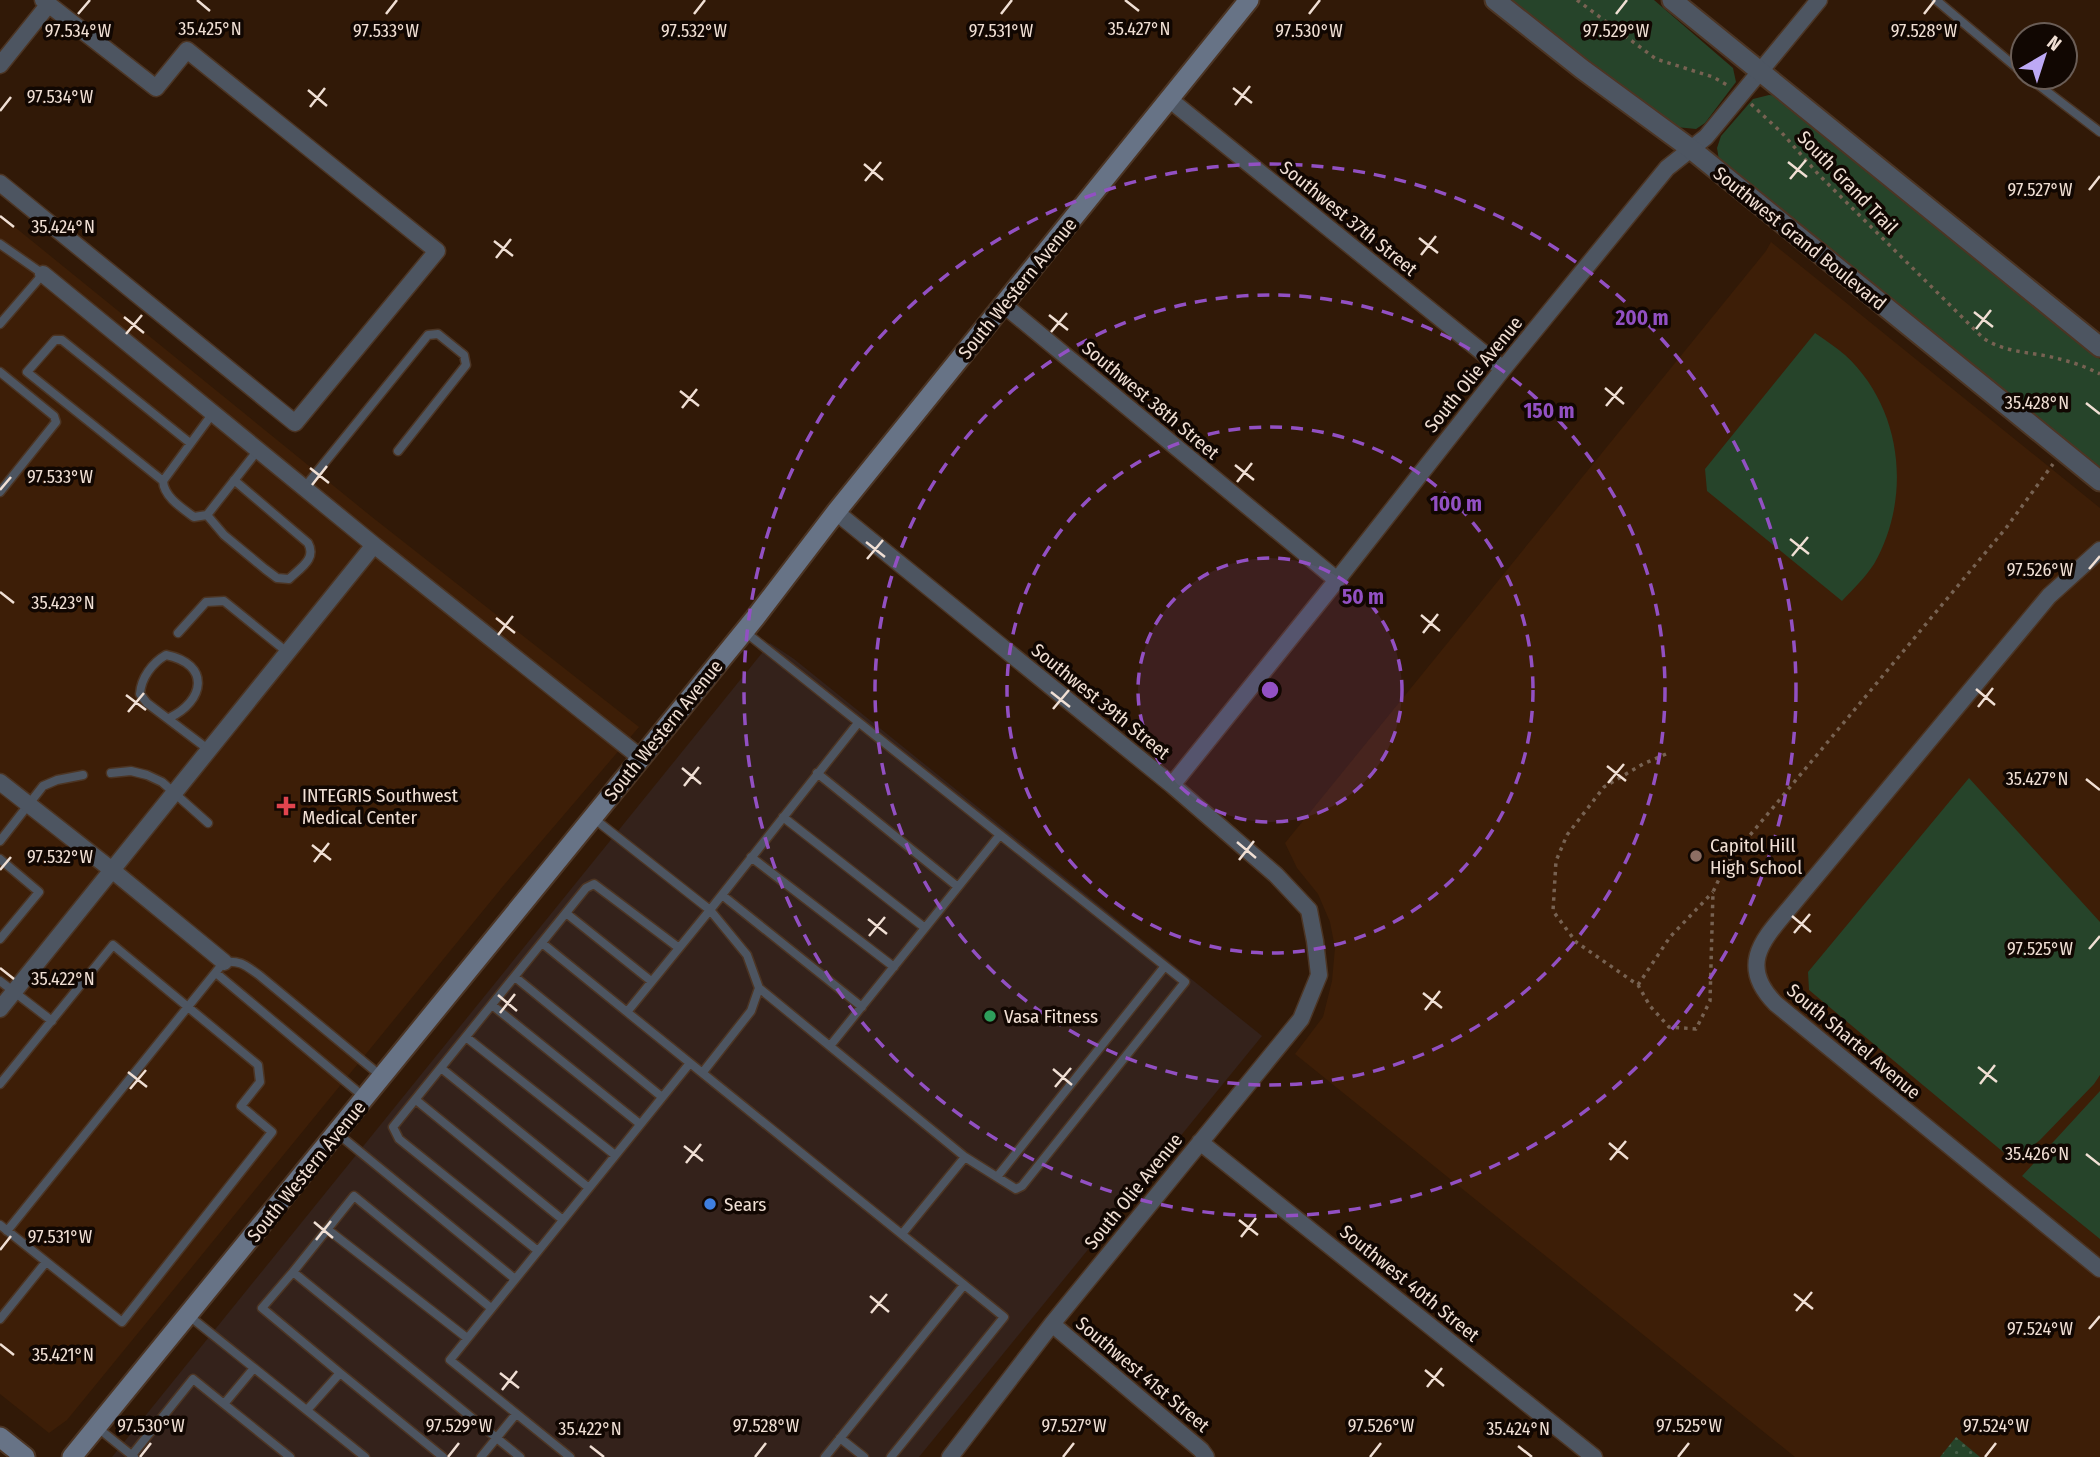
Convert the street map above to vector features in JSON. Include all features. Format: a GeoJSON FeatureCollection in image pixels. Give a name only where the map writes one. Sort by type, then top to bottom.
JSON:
{"type":"FeatureCollection","features":[{"type":"Feature","properties":{"kind":"main road","name":"South Western Avenue"},"geometry":{"type":"LineString","coordinates":[[72,1457],[744,631],[836,512],[1249,0]]}},
{"type":"Feature","properties":{"kind":"main road"},"geometry":{"type":"LineString","coordinates":[[0,1437],[25,1457]]}},
{"type":"Feature","properties":{"kind":"street","name":"Southwest Grand Boulevard"},"geometry":{"type":"LineString","coordinates":[[1494,0],[1691,149],[2100,481]]}},
{"type":"Feature","properties":{"kind":"street"},"geometry":{"type":"LineString","coordinates":[[1672,0],[2100,347]]}},
{"type":"Feature","properties":{"kind":"street","name":"South Olie Avenue"},"geometry":{"type":"LineString","coordinates":[[1172,785],[1503,369],[1667,168],[1706,137],[1819,0]]}},
{"type":"Feature","properties":{"kind":"street"},"geometry":{"type":"LineString","coordinates":[[0,65],[46,2],[156,88],[187,50],[437,251],[295,423],[0,183]]}},
{"type":"Feature","properties":{"kind":"street","name":"Southwest 37th Street"},"geometry":{"type":"LineString","coordinates":[[1169,99],[1503,369]]}},
{"type":"Feature","properties":{"kind":"street"},"geometry":{"type":"LineString","coordinates":[[43,274],[374,545],[641,758]]}},
{"type":"Feature","properties":{"kind":"street","name":"Southwest 38th Street"},"geometry":{"type":"LineString","coordinates":[[1004,305],[1337,580]]}},
{"type":"Feature","properties":{"kind":"street","name":"Southwest 39th Street"},"geometry":{"type":"LineString","coordinates":[[836,512],[1172,785],[1276,875],[1309,909],[1315,941]]}},
{"type":"Feature","properties":{"kind":"street"},"geometry":{"type":"LineString","coordinates":[[0,1009],[374,545]]}},
{"type":"Feature","properties":{"kind":"street","name":"South Shartel Avenue"},"geometry":{"type":"LineString","coordinates":[[2100,550],[2049,596],[1797,899],[1765,940],[1755,967],[1760,986],[1783,1011],[2100,1269]]}},
{"type":"Feature","properties":{"kind":"street"},"geometry":{"type":"LineString","coordinates":[[0,782],[112,870],[220,968]]}},
{"type":"Feature","properties":{"kind":"street","name":"South Olie Avenue"},"geometry":{"type":"LineString","coordinates":[[950,1457],[1052,1324],[1301,1019],[1319,975],[1315,941]]}},
{"type":"Feature","properties":{"kind":"street","name":"Southwest 40th Street"},"geometry":{"type":"LineString","coordinates":[[1200,1142],[1594,1457]]}},
{"type":"Feature","properties":{"kind":"street","name":"Southwest 41st Street"},"geometry":{"type":"LineString","coordinates":[[1052,1324],[1206,1457]]}},
{"type":"Feature","properties":{"kind":"lane"},"geometry":{"type":"LineString","coordinates":[[1936,0],[2009,61]]}},
{"type":"Feature","properties":{"kind":"lane"},"geometry":{"type":"LineString","coordinates":[[2046,91],[2100,132]]}},
{"type":"Feature","properties":{"kind":"lane"},"geometry":{"type":"LineString","coordinates":[[0,244],[43,274],[0,324]]}},
{"type":"Feature","properties":{"kind":"lane"},"geometry":{"type":"LineString","coordinates":[[304,488],[428,335],[438,334],[464,355],[466,365],[398,452]]}},
{"type":"Feature","properties":{"kind":"lane"},"geometry":{"type":"LineString","coordinates":[[163,481],[27,372],[55,340],[62,340],[190,443]]}},
{"type":"Feature","properties":{"kind":"lane"},"geometry":{"type":"LineString","coordinates":[[0,372],[54,416],[56,422],[0,492]]}},
{"type":"Feature","properties":{"kind":"lane"},"geometry":{"type":"LineString","coordinates":[[214,413],[163,481],[163,487],[177,505],[194,517],[207,514],[258,450]]}},
{"type":"Feature","properties":{"kind":"lane"},"geometry":{"type":"LineString","coordinates":[[207,514],[225,534],[277,578],[289,579],[311,557],[312,551],[308,544],[234,480]]}},
{"type":"Feature","properties":{"kind":"lane"},"geometry":{"type":"LineString","coordinates":[[178,634],[206,602],[224,601],[287,652]]}},
{"type":"Feature","properties":{"kind":"lane"},"geometry":{"type":"LineString","coordinates":[[592,817],[710,909],[747,955],[759,988],[965,1157],[1016,1189],[1022,1186],[1185,982],[744,631]]}},
{"type":"Feature","properties":{"kind":"lane"},"geometry":{"type":"LineString","coordinates":[[169,718],[184,709],[199,681],[196,672],[186,663],[166,655],[158,659],[141,683],[140,694],[147,703],[209,750]]}},
{"type":"Feature","properties":{"kind":"lane"},"geometry":{"type":"LineString","coordinates":[[627,1012],[858,723]]}},
{"type":"Feature","properties":{"kind":"lane"},"geometry":{"type":"LineString","coordinates":[[111,773],[131,771],[162,782],[208,823]]}},
{"type":"Feature","properties":{"kind":"lane"},"geometry":{"type":"LineString","coordinates":[[817,774],[958,887]]}},
{"type":"Feature","properties":{"kind":"lane"},"geometry":{"type":"LineString","coordinates":[[0,841],[43,786],[83,775]]}},
{"type":"Feature","properties":{"kind":"lane"},"geometry":{"type":"LineString","coordinates":[[783,817],[925,928]]}},
{"type":"Feature","properties":{"kind":"lane"},"geometry":{"type":"LineString","coordinates":[[830,1046],[999,836]]}},
{"type":"Feature","properties":{"kind":"lane"},"geometry":{"type":"LineString","coordinates":[[751,858],[894,967]]}},
{"type":"Feature","properties":{"kind":"lane"},"geometry":{"type":"LineString","coordinates":[[0,859],[39,892],[2,933]]}},
{"type":"Feature","properties":{"kind":"lane"},"geometry":{"type":"LineString","coordinates":[[538,1251],[399,1139],[393,1127],[586,888],[594,884],[679,948]]}},
{"type":"Feature","properties":{"kind":"lane"},"geometry":{"type":"LineString","coordinates":[[722,895],[862,1007]]}},
{"type":"Feature","properties":{"kind":"lane"},"geometry":{"type":"LineString","coordinates":[[566,913],[651,981]]}},
{"type":"Feature","properties":{"kind":"lane"},"geometry":{"type":"LineString","coordinates":[[542,943],[1004,1317],[891,1457]]}},
{"type":"Feature","properties":{"kind":"lane"},"geometry":{"type":"LineString","coordinates":[[0,1084],[113,945],[190,1007],[258,1065],[260,1082],[241,1106],[272,1132],[122,1322],[4,1228],[190,1007],[220,968],[235,961],[244,964],[382,1077]]}},
{"type":"Feature","properties":{"kind":"lane"},"geometry":{"type":"LineString","coordinates":[[997,1177],[1165,966]]}},
{"type":"Feature","properties":{"kind":"lane"},"geometry":{"type":"LineString","coordinates":[[220,968],[365,1098]]}},
{"type":"Feature","properties":{"kind":"lane"},"geometry":{"type":"LineString","coordinates":[[515,977],[662,1097]]}},
{"type":"Feature","properties":{"kind":"lane"},"geometry":{"type":"LineString","coordinates":[[0,981],[52,1021]]}},
{"type":"Feature","properties":{"kind":"lane"},"geometry":{"type":"LineString","coordinates":[[703,1072],[751,1011],[759,988]]}},
{"type":"Feature","properties":{"kind":"lane"},"geometry":{"type":"LineString","coordinates":[[492,1005],[640,1124]]}},
{"type":"Feature","properties":{"kind":"lane"},"geometry":{"type":"LineString","coordinates":[[466,1037],[615,1155]]}},
{"type":"Feature","properties":{"kind":"lane"},"geometry":{"type":"LineString","coordinates":[[570,1457],[450,1360],[690,1063]]}},
{"type":"Feature","properties":{"kind":"lane"},"geometry":{"type":"LineString","coordinates":[[441,1068],[589,1188]]}},
{"type":"Feature","properties":{"kind":"lane"},"geometry":{"type":"LineString","coordinates":[[416,1100],[563,1220]]}},
{"type":"Feature","properties":{"kind":"lane"},"geometry":{"type":"LineString","coordinates":[[337,1133],[515,1279]]}},
{"type":"Feature","properties":{"kind":"lane"},"geometry":{"type":"LineString","coordinates":[[902,1234],[965,1157]]}},
{"type":"Feature","properties":{"kind":"lane"},"geometry":{"type":"LineString","coordinates":[[443,1457],[262,1308],[354,1196],[491,1308]]}},
{"type":"Feature","properties":{"kind":"lane"},"geometry":{"type":"LineString","coordinates":[[327,1229],[467,1338]]}},
{"type":"Feature","properties":{"kind":"lane"},"geometry":{"type":"LineString","coordinates":[[0,1319],[46,1262]]}},
{"type":"Feature","properties":{"kind":"lane"},"geometry":{"type":"LineString","coordinates":[[293,1272],[520,1457]]}},
{"type":"Feature","properties":{"kind":"lane"},"geometry":{"type":"LineString","coordinates":[[825,1457],[964,1285]]}},
{"type":"Feature","properties":{"kind":"lane"},"geometry":{"type":"LineString","coordinates":[[188,1315],[365,1457]]}},
{"type":"Feature","properties":{"kind":"lane"},"geometry":{"type":"LineString","coordinates":[[224,1404],[254,1368]]}},
{"type":"Feature","properties":{"kind":"lane"},"geometry":{"type":"LineString","coordinates":[[307,1410],[340,1373]]}},
{"type":"Feature","properties":{"kind":"lane"},"geometry":{"type":"LineString","coordinates":[[97,1426],[133,1456],[193,1380],[290,1457]]}},
{"type":"Feature","properties":{"kind":"lane"},"geometry":{"type":"LineString","coordinates":[[481,1457],[516,1413]]}},
{"type":"Feature","properties":{"kind":"lane"},"geometry":{"type":"LineString","coordinates":[[840,1438],[864,1457]]}},
{"type":"Feature","properties":{"kind":"path","name":"South Grand Trail"},"geometry":{"type":"LineString","coordinates":[[1577,0],[1656,60],[1713,77],[1727,84],[1764,114],[1818,175],[1983,338],[1998,347],[2051,357],[2100,374]]}},
{"type":"Feature","properties":{"kind":"path"},"geometry":{"type":"LineString","coordinates":[[1638,985],[1670,937],[1713,892],[1726,864],[2006,528],[2063,452]]}},
{"type":"Feature","properties":{"kind":"path"},"geometry":{"type":"LineString","coordinates":[[1666,754],[1643,764],[1604,788],[1567,835],[1556,860],[1553,911],[1576,942],[1638,985],[1650,1006],[1670,1027],[1696,1029],[1710,1001],[1713,892]]}},
{"type":"Feature","properties":{"kind":"shaded area","name":"INTEGRIS Southwest Medical Center"},"geometry":{"type":"Polygon","coordinates":[[[0,215],[372,517],[639,727],[504,885],[67,1420],[49,1433],[0,1394],[0,215]]]}},
{"type":"Feature","properties":{"kind":"shaded area","name":"Capitol Hill High School"},"geometry":{"type":"Polygon","coordinates":[[[1771,242],[2100,508],[2100,1457],[1795,1457],[1295,1054],[1323,1017],[1332,981],[1335,948],[1330,922],[1318,894],[1297,868],[1285,843],[1771,242]]]}},
{"type":"Feature","properties":{"kind":"shaded area"},"geometry":{"type":"Polygon","coordinates":[[[770,643],[794,659],[1262,1036],[919,1457],[112,1457],[770,643]]]}},
{"type":"Feature","properties":{"kind":"green space"},"geometry":{"type":"Polygon","coordinates":[[[1508,0],[1654,0],[1733,68],[1736,82],[1705,123],[1696,129],[1676,127],[1508,0]]]}},
{"type":"Feature","properties":{"kind":"green space"},"geometry":{"type":"Polygon","coordinates":[[[1769,95],[1779,96],[2100,359],[2100,471],[1719,160],[1717,148],[1721,136],[1753,99],[1769,95]]]}},
{"type":"Feature","properties":{"kind":"green space"},"geometry":{"type":"Polygon","coordinates":[[[1815,333],[1845,355],[1864,376],[1890,427],[1896,455],[1894,511],[1886,538],[1874,564],[1842,601],[1707,491],[1705,469],[1815,333]]]}},
{"type":"Feature","properties":{"kind":"green space"},"geometry":{"type":"Polygon","coordinates":[[[1969,778],[2100,922],[2100,1075],[2040,1140],[2014,1161],[1809,990],[1808,972],[1969,778]]]}},
{"type":"Feature","properties":{"kind":"green space"},"geometry":{"type":"Polygon","coordinates":[[[2100,1091],[2100,1239],[2022,1176],[2100,1091]]]}},
{"type":"Feature","properties":{"kind":"green space"},"geometry":{"type":"Polygon","coordinates":[[[1956,1437],[1980,1457],[1940,1457],[1956,1437]]]}},
{"type":"Feature","properties":{"kind":"place","name":"INTEGRIS Southwest Medical Center"},"geometry":{"type":"Point","coordinates":[286,806]}},
{"type":"Feature","properties":{"kind":"place","name":"Capitol Hill High School"},"geometry":{"type":"Point","coordinates":[1696,856]}},
{"type":"Feature","properties":{"kind":"place","name":"Vasa Fitness"},"geometry":{"type":"Point","coordinates":[990,1016]}},
{"type":"Feature","properties":{"kind":"place","name":"Sears"},"geometry":{"type":"Point","coordinates":[710,1204]}}]}
